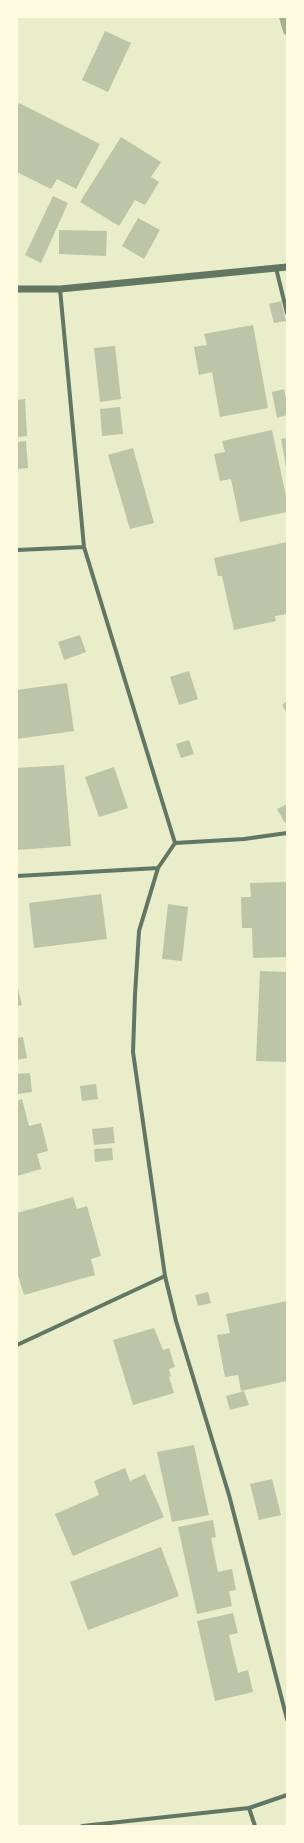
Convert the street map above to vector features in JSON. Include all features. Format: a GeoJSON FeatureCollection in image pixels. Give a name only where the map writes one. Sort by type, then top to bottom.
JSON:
{"type":"FeatureCollection","features":[{"type":"Feature","properties":{"kind":"street"},"geometry":{"type":"LineString","coordinates":[[17,289],[60,289],[287,266]]}},
{"type":"Feature","properties":{"kind":"street"},"geometry":{"type":"LineString","coordinates":[[276,268],[287,313]]}},
{"type":"Feature","properties":{"kind":"street"},"geometry":{"type":"LineString","coordinates":[[60,289],[84,547],[175,843]]}},
{"type":"Feature","properties":{"kind":"street"},"geometry":{"type":"LineString","coordinates":[[17,550],[84,547]]}},
{"type":"Feature","properties":{"kind":"street"},"geometry":{"type":"LineString","coordinates":[[175,843],[244,839],[287,834]]}},
{"type":"Feature","properties":{"kind":"street"},"geometry":{"type":"LineString","coordinates":[[175,843],[158,868],[139,931],[135,994],[134,1052],[165,1276],[176,1320],[229,1495],[287,1719]]}},
{"type":"Feature","properties":{"kind":"street"},"geometry":{"type":"LineString","coordinates":[[17,876],[158,868]]}},
{"type":"Feature","properties":{"kind":"street"},"geometry":{"type":"LineString","coordinates":[[17,1344],[165,1276]]}},
{"type":"Feature","properties":{"kind":"street"},"geometry":{"type":"LineString","coordinates":[[82,1826],[249,1808],[287,1795]]}},
{"type":"Feature","properties":{"kind":"street"},"geometry":{"type":"LineString","coordinates":[[249,1808],[255,1826]]}},
{"type":"Feature","properties":{"kind":"building"},"geometry":{"type":"Polygon","coordinates":[[[105,31],[131,43],[108,92],[82,80],[105,31]]]}},
{"type":"Feature","properties":{"kind":"building"},"geometry":{"type":"Polygon","coordinates":[[[19,103],[100,144],[76,189],[57,179],[51,189],[17,172],[17,107],[19,103]]]}},
{"type":"Feature","properties":{"kind":"building"},"geometry":{"type":"Polygon","coordinates":[[[121,137],[161,162],[151,177],[159,182],[145,205],[135,200],[119,226],[80,202],[121,137]]]}},
{"type":"Feature","properties":{"kind":"building"},"geometry":{"type":"Polygon","coordinates":[[[53,196],[68,203],[41,263],[25,255],[53,196]]]}},
{"type":"Feature","properties":{"kind":"building"},"geometry":{"type":"Polygon","coordinates":[[[138,218],[160,230],[144,259],[122,246],[138,218]]]}},
{"type":"Feature","properties":{"kind":"building"},"geometry":{"type":"Polygon","coordinates":[[[59,230],[107,231],[106,256],[59,254],[59,230]]]}},
{"type":"Feature","properties":{"kind":"building"},"geometry":{"type":"Polygon","coordinates":[[[281,301],[286,321],[274,323],[269,304],[281,301]]]}},
{"type":"Feature","properties":{"kind":"building"},"geometry":{"type":"Polygon","coordinates":[[[253,325],[268,408],[220,417],[212,372],[199,375],[194,347],[207,345],[204,334],[253,325]]]}},
{"type":"Feature","properties":{"kind":"building"},"geometry":{"type":"Polygon","coordinates":[[[115,346],[121,399],[100,402],[94,348],[115,346]]]}},
{"type":"Feature","properties":{"kind":"building"},"geometry":{"type":"Polygon","coordinates":[[[284,389],[287,403],[287,415],[277,418],[272,392],[284,389]]]}},
{"type":"Feature","properties":{"kind":"building"},"geometry":{"type":"Polygon","coordinates":[[[25,399],[27,436],[17,437],[17,400],[25,399]]]}},
{"type":"Feature","properties":{"kind":"building"},"geometry":{"type":"Polygon","coordinates":[[[120,407],[123,434],[102,436],[100,409],[120,407]]]}},
{"type":"Feature","properties":{"kind":"building"},"geometry":{"type":"Polygon","coordinates":[[[272,430],[287,501],[287,512],[240,522],[231,479],[220,481],[214,454],[225,452],[222,441],[272,430]]]}},
{"type":"Feature","properties":{"kind":"building"},"geometry":{"type":"Polygon","coordinates":[[[287,438],[287,467],[286,467],[281,439],[287,438]]]}},
{"type":"Feature","properties":{"kind":"building"},"geometry":{"type":"Polygon","coordinates":[[[26,441],[28,468],[17,469],[17,442],[26,441]]]}},
{"type":"Feature","properties":{"kind":"building"},"geometry":{"type":"Polygon","coordinates":[[[133,448],[154,523],[130,529],[108,455],[133,448]]]}},
{"type":"Feature","properties":{"kind":"building"},"geometry":{"type":"Polygon","coordinates":[[[287,542],[287,614],[275,616],[276,621],[234,630],[222,576],[218,576],[214,558],[287,542]]]}},
{"type":"Feature","properties":{"kind":"building"},"geometry":{"type":"Polygon","coordinates":[[[80,635],[86,652],[64,660],[58,642],[80,635]]]}},
{"type":"Feature","properties":{"kind":"building"},"geometry":{"type":"Polygon","coordinates":[[[189,671],[198,699],[179,705],[170,677],[189,671]]]}},
{"type":"Feature","properties":{"kind":"building"},"geometry":{"type":"Polygon","coordinates":[[[67,683],[74,731],[17,739],[17,690],[67,683]]]}},
{"type":"Feature","properties":{"kind":"building"},"geometry":{"type":"Polygon","coordinates":[[[287,701],[287,713],[282,705],[287,701]]]}},
{"type":"Feature","properties":{"kind":"building"},"geometry":{"type":"Polygon","coordinates":[[[189,740],[194,754],[181,758],[176,744],[189,740]]]}},
{"type":"Feature","properties":{"kind":"building"},"geometry":{"type":"Polygon","coordinates":[[[64,765],[71,846],[17,850],[17,768],[64,765]]]}},
{"type":"Feature","properties":{"kind":"building"},"geometry":{"type":"Polygon","coordinates":[[[114,767],[128,808],[99,817],[85,777],[114,767]]]}},
{"type":"Feature","properties":{"kind":"building"},"geometry":{"type":"Polygon","coordinates":[[[287,804],[287,821],[285,823],[277,809],[287,804]]]}},
{"type":"Feature","properties":{"kind":"building"},"geometry":{"type":"Polygon","coordinates":[[[287,882],[287,957],[253,958],[252,928],[242,928],[241,897],[251,897],[250,883],[287,882]]]}},
{"type":"Feature","properties":{"kind":"building"},"geometry":{"type":"Polygon","coordinates":[[[101,894],[107,939],[34,948],[29,903],[101,894]]]}},
{"type":"Feature","properties":{"kind":"building"},"geometry":{"type":"Polygon","coordinates":[[[168,904],[188,907],[182,961],[162,959],[168,904]]]}},
{"type":"Feature","properties":{"kind":"building"},"geometry":{"type":"Polygon","coordinates":[[[260,971],[287,972],[287,1062],[256,1061],[260,971]]]}},
{"type":"Feature","properties":{"kind":"building"},"geometry":{"type":"Polygon","coordinates":[[[17,985],[22,1005],[17,1006],[17,985]]]}},
{"type":"Feature","properties":{"kind":"building"},"geometry":{"type":"Polygon","coordinates":[[[23,1037],[27,1058],[17,1060],[17,1038],[23,1037]]]}},
{"type":"Feature","properties":{"kind":"building"},"geometry":{"type":"Polygon","coordinates":[[[30,1073],[32,1092],[17,1094],[17,1074],[30,1073]]]}},
{"type":"Feature","properties":{"kind":"building"},"geometry":{"type":"Polygon","coordinates":[[[96,1084],[98,1099],[82,1101],[80,1086],[96,1084]]]}},
{"type":"Feature","properties":{"kind":"building"},"geometry":{"type":"Polygon","coordinates":[[[22,1099],[29,1126],[41,1123],[48,1151],[37,1154],[41,1169],[17,1176],[17,1101],[22,1099]]]}},
{"type":"Feature","properties":{"kind":"building"},"geometry":{"type":"Polygon","coordinates":[[[113,1127],[115,1143],[94,1145],[92,1129],[113,1127]]]}},
{"type":"Feature","properties":{"kind":"building"},"geometry":{"type":"Polygon","coordinates":[[[112,1148],[113,1160],[95,1162],[94,1149],[112,1148]]]}},
{"type":"Feature","properties":{"kind":"building"},"geometry":{"type":"Polygon","coordinates":[[[73,1197],[77,1209],[87,1206],[101,1256],[91,1259],[95,1275],[24,1295],[17,1272],[17,1213],[73,1197]]]}},
{"type":"Feature","properties":{"kind":"building"},"geometry":{"type":"Polygon","coordinates":[[[208,1292],[211,1303],[198,1306],[195,1295],[208,1292]]]}},
{"type":"Feature","properties":{"kind":"building"},"geometry":{"type":"Polygon","coordinates":[[[287,1301],[287,1381],[241,1391],[238,1375],[225,1377],[217,1335],[230,1333],[226,1314],[287,1301]]]}},
{"type":"Feature","properties":{"kind":"building"},"geometry":{"type":"Polygon","coordinates":[[[154,1328],[163,1350],[169,1348],[175,1367],[169,1369],[171,1376],[169,1377],[174,1393],[133,1405],[113,1340],[154,1328]]]}},
{"type":"Feature","properties":{"kind":"building"},"geometry":{"type":"Polygon","coordinates":[[[244,1391],[249,1405],[230,1410],[226,1396],[244,1391]]]}},
{"type":"Feature","properties":{"kind":"building"},"geometry":{"type":"Polygon","coordinates":[[[194,1445],[209,1515],[172,1522],[157,1452],[194,1445]]]}},
{"type":"Feature","properties":{"kind":"building"},"geometry":{"type":"Polygon","coordinates":[[[125,1468],[130,1481],[145,1474],[164,1517],[73,1556],[55,1514],[99,1495],[94,1481],[125,1468]]]}},
{"type":"Feature","properties":{"kind":"building"},"geometry":{"type":"Polygon","coordinates":[[[272,1479],[281,1515],[259,1520],[250,1484],[272,1479]]]}},
{"type":"Feature","properties":{"kind":"building"},"geometry":{"type":"Polygon","coordinates":[[[213,1520],[216,1537],[211,1538],[218,1572],[232,1569],[236,1590],[229,1591],[232,1606],[197,1614],[178,1527],[213,1520]]]}},
{"type":"Feature","properties":{"kind":"building"},"geometry":{"type":"Polygon","coordinates":[[[161,1547],[179,1596],[88,1630],[70,1582],[161,1547]]]}},
{"type":"Feature","properties":{"kind":"building"},"geometry":{"type":"Polygon","coordinates":[[[233,1613],[238,1633],[229,1635],[238,1673],[248,1670],[253,1692],[215,1701],[197,1621],[233,1613]]]}},
{"type":"Feature","properties":{"kind":"waterway"},"geometry":{"type":"LineString","coordinates":[[283,17],[287,31]]}}]}
